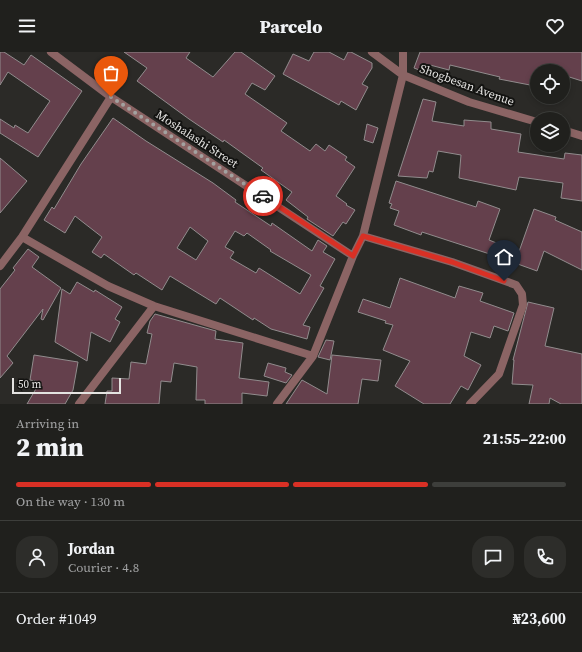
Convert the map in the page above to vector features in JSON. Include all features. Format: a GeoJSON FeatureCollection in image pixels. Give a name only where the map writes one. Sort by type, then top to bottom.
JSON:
{"type":"FeatureCollection","features":[{"type":"Feature","properties":{"kind":"street","name":"Moshalashi Street"},"geometry":{"type":"LineString","coordinates":[[51,52],[111,97],[353,256]]}},
{"type":"Feature","properties":{"kind":"street","name":"Shogbesan Avenue"},"geometry":{"type":"LineString","coordinates":[[372,52],[403,75],[469,102],[530,120]]}},
{"type":"Feature","properties":{"kind":"street"},"geometry":{"type":"LineString","coordinates":[[277,404],[313,356],[353,256],[363,236],[403,75],[403,52]]}},
{"type":"Feature","properties":{"kind":"street"},"geometry":{"type":"LineString","coordinates":[[0,266],[22,237],[111,97]]}},
{"type":"Feature","properties":{"kind":"street"},"geometry":{"type":"LineString","coordinates":[[570,132],[582,136]]}},
{"type":"Feature","properties":{"kind":"street"},"geometry":{"type":"LineString","coordinates":[[363,236],[452,262],[516,286],[522,294],[522,305],[499,374],[470,404]]}},
{"type":"Feature","properties":{"kind":"street"},"geometry":{"type":"LineString","coordinates":[[22,237],[108,286],[154,306],[313,356]]}},
{"type":"Feature","properties":{"kind":"street"},"geometry":{"type":"LineString","coordinates":[[78,404],[154,306]]}},
{"type":"Feature","properties":{"kind":"building"},"geometry":{"type":"Polygon","coordinates":[[[0,52],[4,52],[24,65],[31,55],[82,91],[38,157],[0,133],[0,119],[14,128],[15,125],[28,133],[50,101],[8,72],[0,85],[0,52]]]}},
{"type":"Feature","properties":{"kind":"building"},"geometry":{"type":"Polygon","coordinates":[[[124,52],[190,52],[186,58],[213,77],[235,52],[241,52],[275,76],[265,90],[252,83],[245,94],[287,123],[281,131],[310,151],[316,144],[325,151],[329,145],[347,157],[345,160],[355,167],[336,196],[347,204],[346,205],[355,210],[346,224],[343,222],[333,236],[307,219],[308,217],[286,200],[292,192],[261,170],[263,168],[224,140],[223,142],[189,119],[137,81],[147,68],[124,52]]]}},
{"type":"Feature","properties":{"kind":"building"},"geometry":{"type":"Polygon","coordinates":[[[314,52],[329,52],[344,60],[348,52],[351,52],[372,63],[372,68],[362,84],[368,87],[356,110],[341,101],[339,105],[283,74],[293,54],[309,61],[314,52]]]}},
{"type":"Feature","properties":{"kind":"building"},"geometry":{"type":"Polygon","coordinates":[[[420,52],[582,52],[582,81],[570,77],[570,64],[530,64],[530,85],[499,79],[500,77],[450,65],[449,70],[430,65],[427,73],[414,68],[420,52]]]}},
{"type":"Feature","properties":{"kind":"building"},"geometry":{"type":"Polygon","coordinates":[[[423,99],[436,102],[432,121],[464,126],[464,120],[491,122],[491,129],[521,134],[518,152],[564,159],[565,153],[582,155],[582,201],[561,198],[563,183],[519,177],[516,190],[459,178],[461,155],[438,151],[433,172],[429,171],[427,178],[398,176],[423,99]]]}},
{"type":"Feature","properties":{"kind":"building"},"geometry":{"type":"Polygon","coordinates":[[[113,118],[146,141],[213,183],[236,200],[235,202],[271,226],[272,223],[312,251],[318,240],[327,246],[323,252],[335,259],[320,286],[324,288],[303,325],[310,327],[307,339],[271,329],[254,318],[253,320],[220,298],[216,304],[170,276],[162,290],[136,273],[134,275],[104,254],[101,258],[92,252],[102,237],[75,216],[65,233],[44,220],[52,207],[54,209],[81,164],[113,118]],[[190,227],[177,248],[196,260],[208,241],[190,227]],[[235,231],[225,247],[234,252],[230,258],[256,273],[259,268],[300,294],[311,275],[270,251],[271,250],[247,233],[244,236],[235,231]]]}},
{"type":"Feature","properties":{"kind":"building"},"geometry":{"type":"Polygon","coordinates":[[[367,124],[378,128],[373,143],[364,140],[367,124]]]}},
{"type":"Feature","properties":{"kind":"building"},"geometry":{"type":"Polygon","coordinates":[[[0,158],[27,181],[0,213],[0,158]]]}},
{"type":"Feature","properties":{"kind":"building"},"geometry":{"type":"Polygon","coordinates":[[[396,181],[476,207],[478,201],[500,209],[489,240],[504,246],[502,258],[422,232],[421,235],[394,225],[399,211],[390,208],[392,204],[389,203],[396,181]]]}},
{"type":"Feature","properties":{"kind":"building"},"geometry":{"type":"Polygon","coordinates":[[[534,209],[556,217],[555,220],[582,232],[582,270],[544,251],[537,271],[515,263],[534,209]]]}},
{"type":"Feature","properties":{"kind":"building"},"geometry":{"type":"Polygon","coordinates":[[[28,249],[39,257],[32,267],[61,288],[43,320],[41,319],[43,309],[7,356],[13,363],[0,378],[0,289],[15,270],[13,268],[28,249]]]}},
{"type":"Feature","properties":{"kind":"building"},"geometry":{"type":"Polygon","coordinates":[[[400,278],[455,298],[459,286],[483,293],[480,301],[514,313],[508,331],[494,326],[490,338],[471,332],[464,356],[481,365],[468,390],[461,386],[450,404],[424,404],[395,386],[410,361],[383,350],[393,325],[385,323],[386,321],[358,312],[363,299],[390,308],[400,278]]]}},
{"type":"Feature","properties":{"kind":"building"},"geometry":{"type":"Polygon","coordinates":[[[77,282],[94,292],[95,290],[122,307],[115,319],[120,322],[110,342],[91,332],[87,361],[55,342],[62,289],[70,294],[77,282]]]}},
{"type":"Feature","properties":{"kind":"building"},"geometry":{"type":"Polygon","coordinates":[[[528,302],[554,308],[545,346],[582,354],[582,404],[561,404],[550,398],[549,404],[529,404],[533,385],[512,384],[513,360],[528,302]]]}},
{"type":"Feature","properties":{"kind":"building"},"geometry":{"type":"Polygon","coordinates":[[[155,314],[216,331],[215,339],[243,343],[239,378],[269,382],[267,396],[242,393],[242,404],[205,404],[205,400],[196,400],[197,367],[174,363],[171,382],[161,381],[159,404],[105,404],[107,391],[112,391],[112,378],[129,379],[131,362],[146,364],[152,334],[147,333],[150,321],[155,314]]]}},
{"type":"Feature","properties":{"kind":"building"},"geometry":{"type":"Polygon","coordinates":[[[326,340],[334,341],[330,360],[318,357],[326,340]]]}},
{"type":"Feature","properties":{"kind":"building"},"geometry":{"type":"Polygon","coordinates":[[[34,355],[78,362],[73,390],[65,404],[27,404],[40,382],[30,380],[34,355]]]}},
{"type":"Feature","properties":{"kind":"building"},"geometry":{"type":"Polygon","coordinates":[[[332,355],[381,360],[378,381],[362,379],[358,404],[286,404],[302,380],[327,394],[332,355]]]}},
{"type":"Feature","properties":{"kind":"building"},"geometry":{"type":"Polygon","coordinates":[[[268,363],[286,368],[285,372],[292,375],[286,383],[264,376],[268,363]]]}},
{"type":"Feature","properties":{"kind":"way so far"},"geometry":{"type":"LineString","coordinates":[[111,97],[263,196]]}},
{"type":"Feature","properties":{"kind":"route"},"geometry":{"type":"LineString","coordinates":[[263,196],[353,256],[363,236],[452,262],[504,281]]}}]}
